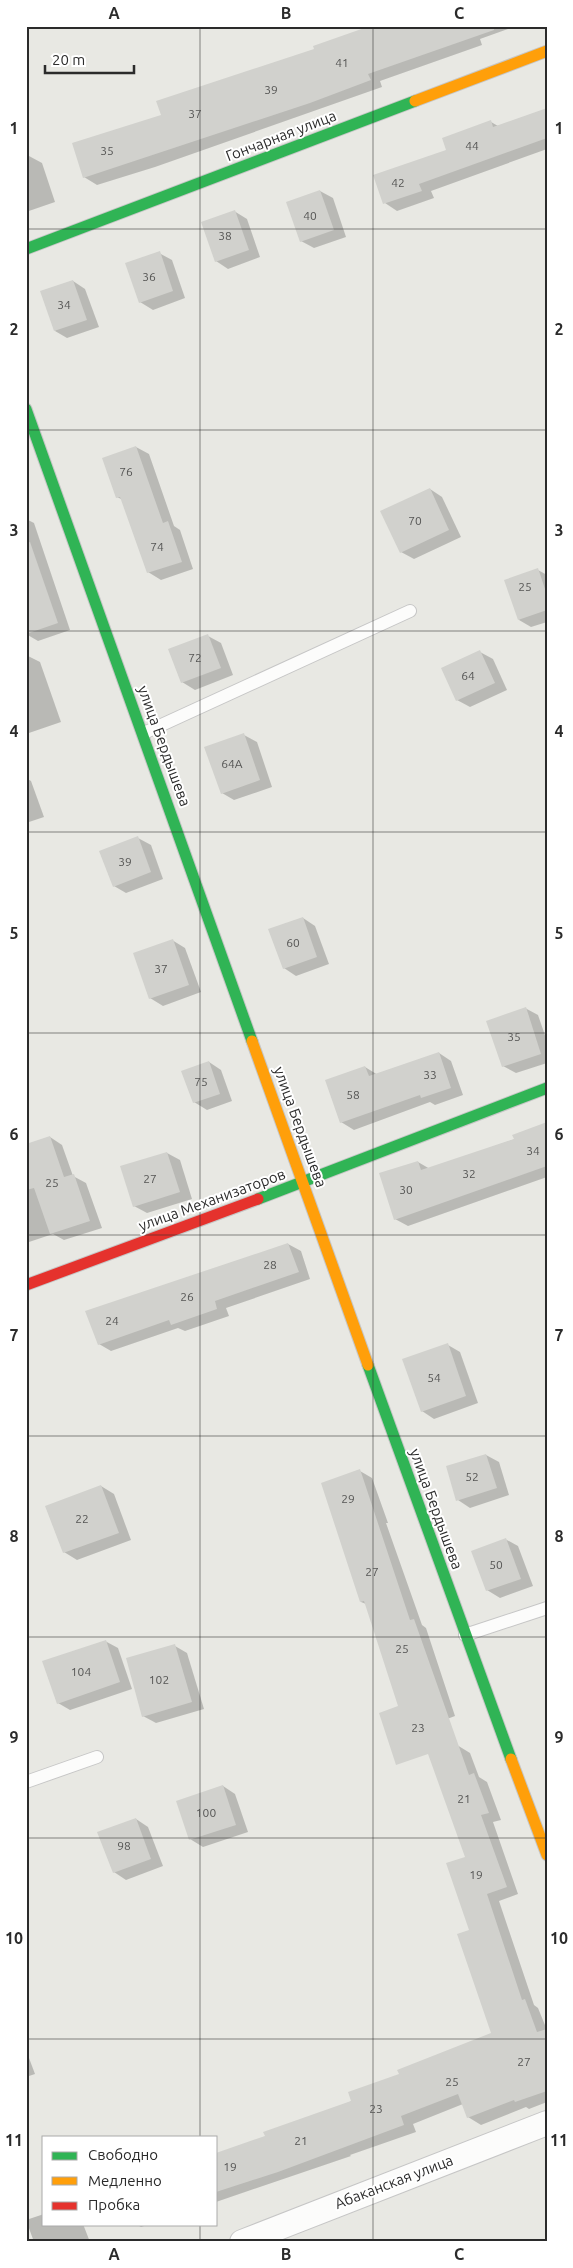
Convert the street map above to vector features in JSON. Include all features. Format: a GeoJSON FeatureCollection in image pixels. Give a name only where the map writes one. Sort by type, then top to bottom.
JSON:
{"type":"FeatureCollection","features":[{"type":"Feature","properties":{"kind":"street","name":"Гончарная улица"},"geometry":{"type":"LineString","coordinates":[[26,249],[547,51]]}},
{"type":"Feature","properties":{"kind":"street","name":"улица Бердышева"},"geometry":{"type":"LineString","coordinates":[[26,410],[144,733],[466,1635],[547,1855]]}},
{"type":"Feature","properties":{"kind":"street","name":"улица Механизаторов"},"geometry":{"type":"LineString","coordinates":[[26,1285],[304,1182],[547,1088]]}},
{"type":"Feature","properties":{"kind":"street","name":"Абаканская улица"},"geometry":{"type":"LineString","coordinates":[[242,2242],[547,2123]]}},
{"type":"Feature","properties":{"kind":"lane"},"geometry":{"type":"LineString","coordinates":[[144,733],[410,612]]}},
{"type":"Feature","properties":{"kind":"lane"},"geometry":{"type":"LineString","coordinates":[[466,1635],[547,1608]]}},
{"type":"Feature","properties":{"kind":"lane"},"geometry":{"type":"LineString","coordinates":[[26,1782],[97,1757]]}},
{"type":"Feature","properties":{"kind":"building"},"geometry":{"type":"Polygon","coordinates":[[[370,26],[494,26],[494,30],[368,74],[371,80],[310,103],[83,178],[72,143],[161,115],[156,101],[314,49],[313,46],[370,26]]]}},
{"type":"Feature","properties":{"kind":"building"},"geometry":{"type":"Polygon","coordinates":[[[547,108],[547,138],[419,184],[422,191],[383,204],[373,175],[446,150],[442,138],[491,120],[493,127],[547,108]]]}},
{"type":"Feature","properties":{"kind":"building"},"geometry":{"type":"Polygon","coordinates":[[[320,190],[334,230],[300,242],[286,202],[320,190]]]}},
{"type":"Feature","properties":{"kind":"building"},"geometry":{"type":"Polygon","coordinates":[[[235,210],[249,250],[215,262],[201,222],[235,210]]]}},
{"type":"Feature","properties":{"kind":"building"},"geometry":{"type":"Polygon","coordinates":[[[160,251],[173,291],[139,303],[125,263],[160,251]]]}},
{"type":"Feature","properties":{"kind":"building"},"geometry":{"type":"Polygon","coordinates":[[[73,280],[87,320],[54,331],[40,291],[73,280]]]}},
{"type":"Feature","properties":{"kind":"building"},"geometry":{"type":"Polygon","coordinates":[[[136,446],[163,523],[168,521],[182,562],[147,573],[120,497],[116,498],[102,458],[136,446]]]}},
{"type":"Feature","properties":{"kind":"building"},"geometry":{"type":"Polygon","coordinates":[[[430,488],[449,530],[400,553],[380,511],[430,488]]]}},
{"type":"Feature","properties":{"kind":"building"},"geometry":{"type":"Polygon","coordinates":[[[30,542],[58,623],[26,634],[26,543],[30,542]]]}},
{"type":"Feature","properties":{"kind":"building"},"geometry":{"type":"Polygon","coordinates":[[[538,568],[547,595],[547,610],[518,620],[504,580],[538,568]]]}},
{"type":"Feature","properties":{"kind":"building"},"geometry":{"type":"Polygon","coordinates":[[[208,634],[221,668],[181,683],[168,649],[208,634]]]}},
{"type":"Feature","properties":{"kind":"building"},"geometry":{"type":"Polygon","coordinates":[[[480,650],[495,683],[456,701],[441,668],[480,650]]]}},
{"type":"Feature","properties":{"kind":"building"},"geometry":{"type":"Polygon","coordinates":[[[244,733],[260,780],[221,794],[204,747],[244,733]]]}},
{"type":"Feature","properties":{"kind":"building"},"geometry":{"type":"Polygon","coordinates":[[[138,836],[151,872],[113,887],[99,851],[138,836]]]}},
{"type":"Feature","properties":{"kind":"building"},"geometry":{"type":"Polygon","coordinates":[[[303,917],[317,957],[283,969],[268,929],[303,917]]]}},
{"type":"Feature","properties":{"kind":"building"},"geometry":{"type":"Polygon","coordinates":[[[173,939],[189,985],[149,999],[133,953],[173,939]]]}},
{"type":"Feature","properties":{"kind":"building"},"geometry":{"type":"Polygon","coordinates":[[[526,1007],[541,1054],[502,1067],[486,1021],[526,1007]]]}},
{"type":"Feature","properties":{"kind":"building"},"geometry":{"type":"Polygon","coordinates":[[[439,1052],[451,1088],[421,1098],[420,1095],[340,1123],[325,1080],[365,1066],[369,1076],[439,1052]]]}},
{"type":"Feature","properties":{"kind":"building"},"geometry":{"type":"Polygon","coordinates":[[[209,1061],[220,1094],[193,1103],[181,1071],[209,1061]]]}},
{"type":"Feature","properties":{"kind":"building"},"geometry":{"type":"Polygon","coordinates":[[[547,1122],[547,1166],[394,1220],[379,1173],[418,1161],[421,1170],[514,1139],[512,1135],[547,1122]]]}},
{"type":"Feature","properties":{"kind":"building"},"geometry":{"type":"Polygon","coordinates":[[[50,1136],[64,1177],[74,1174],[90,1221],[50,1234],[34,1188],[26,1190],[26,1144],[50,1136]]]}},
{"type":"Feature","properties":{"kind":"building"},"geometry":{"type":"Polygon","coordinates":[[[167,1152],[180,1192],[133,1207],[120,1166],[167,1152]]]}},
{"type":"Feature","properties":{"kind":"building"},"geometry":{"type":"Polygon","coordinates":[[[288,1243],[299,1272],[215,1301],[217,1309],[171,1325],[169,1320],[98,1345],[85,1311],[288,1243]]]}},
{"type":"Feature","properties":{"kind":"building"},"geometry":{"type":"Polygon","coordinates":[[[448,1343],[466,1396],[421,1412],[402,1359],[448,1343]]]}},
{"type":"Feature","properties":{"kind":"building"},"geometry":{"type":"Polygon","coordinates":[[[486,1454],[497,1488],[456,1501],[446,1466],[486,1454]]]}},
{"type":"Feature","properties":{"kind":"building"},"geometry":{"type":"Polygon","coordinates":[[[360,1469],[410,1620],[414,1619],[469,1775],[474,1773],[489,1813],[481,1815],[507,1887],[487,1894],[522,2000],[525,1999],[537,2032],[547,2029],[547,2091],[515,2102],[514,2100],[467,2118],[458,2094],[401,2116],[404,2125],[278,2172],[218,2191],[218,2152],[265,2136],[263,2132],[351,2101],[348,2092],[399,2074],[397,2070],[491,2033],[457,1934],[469,1930],[446,1863],[465,1857],[428,1754],[396,1765],[379,1713],[398,1706],[364,1601],[360,1602],[321,1483],[360,1469]]]}},
{"type":"Feature","properties":{"kind":"building"},"geometry":{"type":"Polygon","coordinates":[[[101,1485],[119,1533],[63,1553],[45,1506],[101,1485]]]}},
{"type":"Feature","properties":{"kind":"building"},"geometry":{"type":"Polygon","coordinates":[[[506,1538],[521,1579],[486,1591],[471,1551],[506,1538]]]}},
{"type":"Feature","properties":{"kind":"building"},"geometry":{"type":"Polygon","coordinates":[[[106,1640],[120,1682],[57,1704],[42,1661],[106,1640]]]}},
{"type":"Feature","properties":{"kind":"building"},"geometry":{"type":"Polygon","coordinates":[[[175,1644],[192,1702],[142,1717],[126,1658],[175,1644]]]}},
{"type":"Feature","properties":{"kind":"building"},"geometry":{"type":"Polygon","coordinates":[[[223,1785],[236,1825],[189,1840],[176,1801],[223,1785]]]}},
{"type":"Feature","properties":{"kind":"building"},"geometry":{"type":"Polygon","coordinates":[[[136,1818],[151,1859],[113,1873],[97,1832],[136,1818]]]}},
{"type":"Feature","properties":{"kind":"traffic: fast"},"geometry":{"type":"LineString","coordinates":[[26,249],[415,101]]}},
{"type":"Feature","properties":{"kind":"traffic: fast"},"geometry":{"type":"LineString","coordinates":[[26,409],[252,1041]]}},
{"type":"Feature","properties":{"kind":"traffic: fast"},"geometry":{"type":"LineString","coordinates":[[258,1199],[547,1088]]}},
{"type":"Feature","properties":{"kind":"traffic: fast"},"geometry":{"type":"LineString","coordinates":[[368,1365],[511,1759]]}},
{"type":"Feature","properties":{"kind":"traffic: slow"},"geometry":{"type":"LineString","coordinates":[[415,101],[547,51]]}},
{"type":"Feature","properties":{"kind":"traffic: slow"},"geometry":{"type":"LineString","coordinates":[[252,1041],[368,1365]]}},
{"type":"Feature","properties":{"kind":"traffic: slow"},"geometry":{"type":"LineString","coordinates":[[511,1759],[547,1855]]}},
{"type":"Feature","properties":{"kind":"traffic: jam"},"geometry":{"type":"LineString","coordinates":[[26,1285],[258,1199]]}}]}
